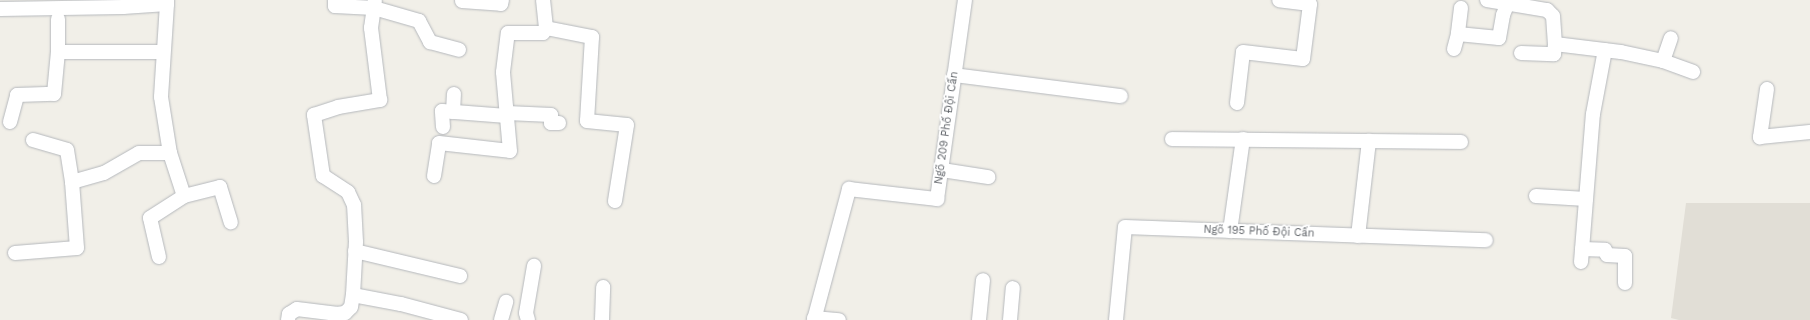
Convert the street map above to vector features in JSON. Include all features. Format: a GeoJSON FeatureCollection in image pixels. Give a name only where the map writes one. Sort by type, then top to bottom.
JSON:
{"type":"FeatureCollection","features":[{"type":"Feature","properties":{"kind":"lane"},"geometry":{"type":"LineString","coordinates":[[335,0],[335,6],[375,4],[419,21],[430,42],[459,50]]}},
{"type":"Feature","properties":{"kind":"lane"},"geometry":{"type":"LineString","coordinates":[[462,0],[501,4],[502,0]]}},
{"type":"Feature","properties":{"kind":"lane"},"geometry":{"type":"LineString","coordinates":[[434,176],[439,143],[510,151],[503,72],[508,33],[543,33],[546,28],[543,0]]}},
{"type":"Feature","properties":{"kind":"lane","name":"Ngõ 209 Phố Đội Cấn"},"geometry":{"type":"LineString","coordinates":[[814,319],[849,189],[937,199],[964,0]]}},
{"type":"Feature","properties":{"kind":"lane"},"geometry":{"type":"LineString","coordinates":[[1237,103],[1243,52],[1303,59],[1310,4],[1279,0]]}},
{"type":"Feature","properties":{"kind":"lane"},"geometry":{"type":"LineString","coordinates":[[1487,0],[1508,2],[1547,10],[1553,16],[1555,44],[1554,54],[1521,53]]}},
{"type":"Feature","properties":{"kind":"lane"},"geometry":{"type":"LineString","coordinates":[[0,9],[33,5],[167,2],[161,97],[170,152],[184,196]]}},
{"type":"Feature","properties":{"kind":"lane"},"geometry":{"type":"LineString","coordinates":[[1458,34],[1499,38],[1503,15],[1508,2]]}},
{"type":"Feature","properties":{"kind":"lane"},"geometry":{"type":"LineString","coordinates":[[288,320],[290,314],[297,309],[345,313],[350,307],[353,295],[355,251],[356,224],[354,205],[348,192],[323,176],[314,115],[338,107],[380,100],[371,28],[375,4]]}},
{"type":"Feature","properties":{"kind":"lane"},"geometry":{"type":"LineString","coordinates":[[1454,49],[1458,34],[1461,8]]}},
{"type":"Feature","properties":{"kind":"lane"},"geometry":{"type":"LineString","coordinates":[[10,122],[18,95],[54,94],[58,52],[58,19]]}},
{"type":"Feature","properties":{"kind":"lane"},"geometry":{"type":"LineString","coordinates":[[546,28],[592,37],[587,121],[627,125],[615,201]]}},
{"type":"Feature","properties":{"kind":"lane"},"geometry":{"type":"LineString","coordinates":[[1663,61],[1671,38]]}},
{"type":"Feature","properties":{"kind":"lane"},"geometry":{"type":"LineString","coordinates":[[1555,44],[1605,50],[1663,61],[1693,72]]}},
{"type":"Feature","properties":{"kind":"lane"},"geometry":{"type":"LineString","coordinates":[[1605,50],[1593,114],[1582,256],[1605,250],[1607,255],[1625,256],[1624,283]]}},
{"type":"Feature","properties":{"kind":"lane"},"geometry":{"type":"LineString","coordinates":[[58,52],[163,52]]}},
{"type":"Feature","properties":{"kind":"lane"},"geometry":{"type":"LineString","coordinates":[[954,75],[1121,96]]}},
{"type":"Feature","properties":{"kind":"lane"},"geometry":{"type":"LineString","coordinates":[[1767,89],[1760,137],[1810,132]]}},
{"type":"Feature","properties":{"kind":"lane"},"geometry":{"type":"LineString","coordinates":[[453,112],[454,94]]}},
{"type":"Feature","properties":{"kind":"lane"},"geometry":{"type":"LineString","coordinates":[[443,127],[442,111],[551,115],[551,123],[559,123]]}},
{"type":"Feature","properties":{"kind":"lane"},"geometry":{"type":"LineString","coordinates":[[1172,139],[1461,142]]}},
{"type":"Feature","properties":{"kind":"lane"},"geometry":{"type":"LineString","coordinates":[[1230,231],[1243,139]]}},
{"type":"Feature","properties":{"kind":"lane"},"geometry":{"type":"LineString","coordinates":[[15,253],[77,248],[72,182],[67,150],[33,140]]}},
{"type":"Feature","properties":{"kind":"lane"},"geometry":{"type":"LineString","coordinates":[[1358,236],[1369,141]]}},
{"type":"Feature","properties":{"kind":"lane"},"geometry":{"type":"LineString","coordinates":[[72,182],[104,173],[139,152],[170,152]]}},
{"type":"Feature","properties":{"kind":"lane"},"geometry":{"type":"LineString","coordinates":[[942,170],[988,177]]}},
{"type":"Feature","properties":{"kind":"lane"},"geometry":{"type":"LineString","coordinates":[[159,257],[150,218],[184,196],[220,186],[231,222]]}},
{"type":"Feature","properties":{"kind":"lane"},"geometry":{"type":"LineString","coordinates":[[1536,196],[1586,199]]}},
{"type":"Feature","properties":{"kind":"lane","name":"Ngõ 195 Phố Đội Cấn"},"geometry":{"type":"LineString","coordinates":[[1116,320],[1125,227],[1486,240]]}},
{"type":"Feature","properties":{"kind":"lane"},"geometry":{"type":"LineString","coordinates":[[355,251],[460,276]]}},
{"type":"Feature","properties":{"kind":"lane"},"geometry":{"type":"LineString","coordinates":[[528,320],[526,313],[534,266]]}},
{"type":"Feature","properties":{"kind":"lane"},"geometry":{"type":"LineString","coordinates":[[979,320],[983,280]]}},
{"type":"Feature","properties":{"kind":"lane"},"geometry":{"type":"LineString","coordinates":[[602,320],[603,287]]}},
{"type":"Feature","properties":{"kind":"lane"},"geometry":{"type":"LineString","coordinates":[[1010,320],[1013,288]]}},
{"type":"Feature","properties":{"kind":"lane"},"geometry":{"type":"LineString","coordinates":[[353,295],[401,304],[461,320]]}},
{"type":"Feature","properties":{"kind":"lane"},"geometry":{"type":"LineString","coordinates":[[501,320],[506,302]]}},
{"type":"Feature","properties":{"kind":"lane"},"geometry":{"type":"LineString","coordinates":[[814,319],[839,320]]}},
{"type":"Feature","properties":{"kind":"shaded area"},"geometry":{"type":"Polygon","coordinates":[[[1686,203],[1810,203],[1810,320],[1679,320],[1671,318],[1686,203]]]}}]}
